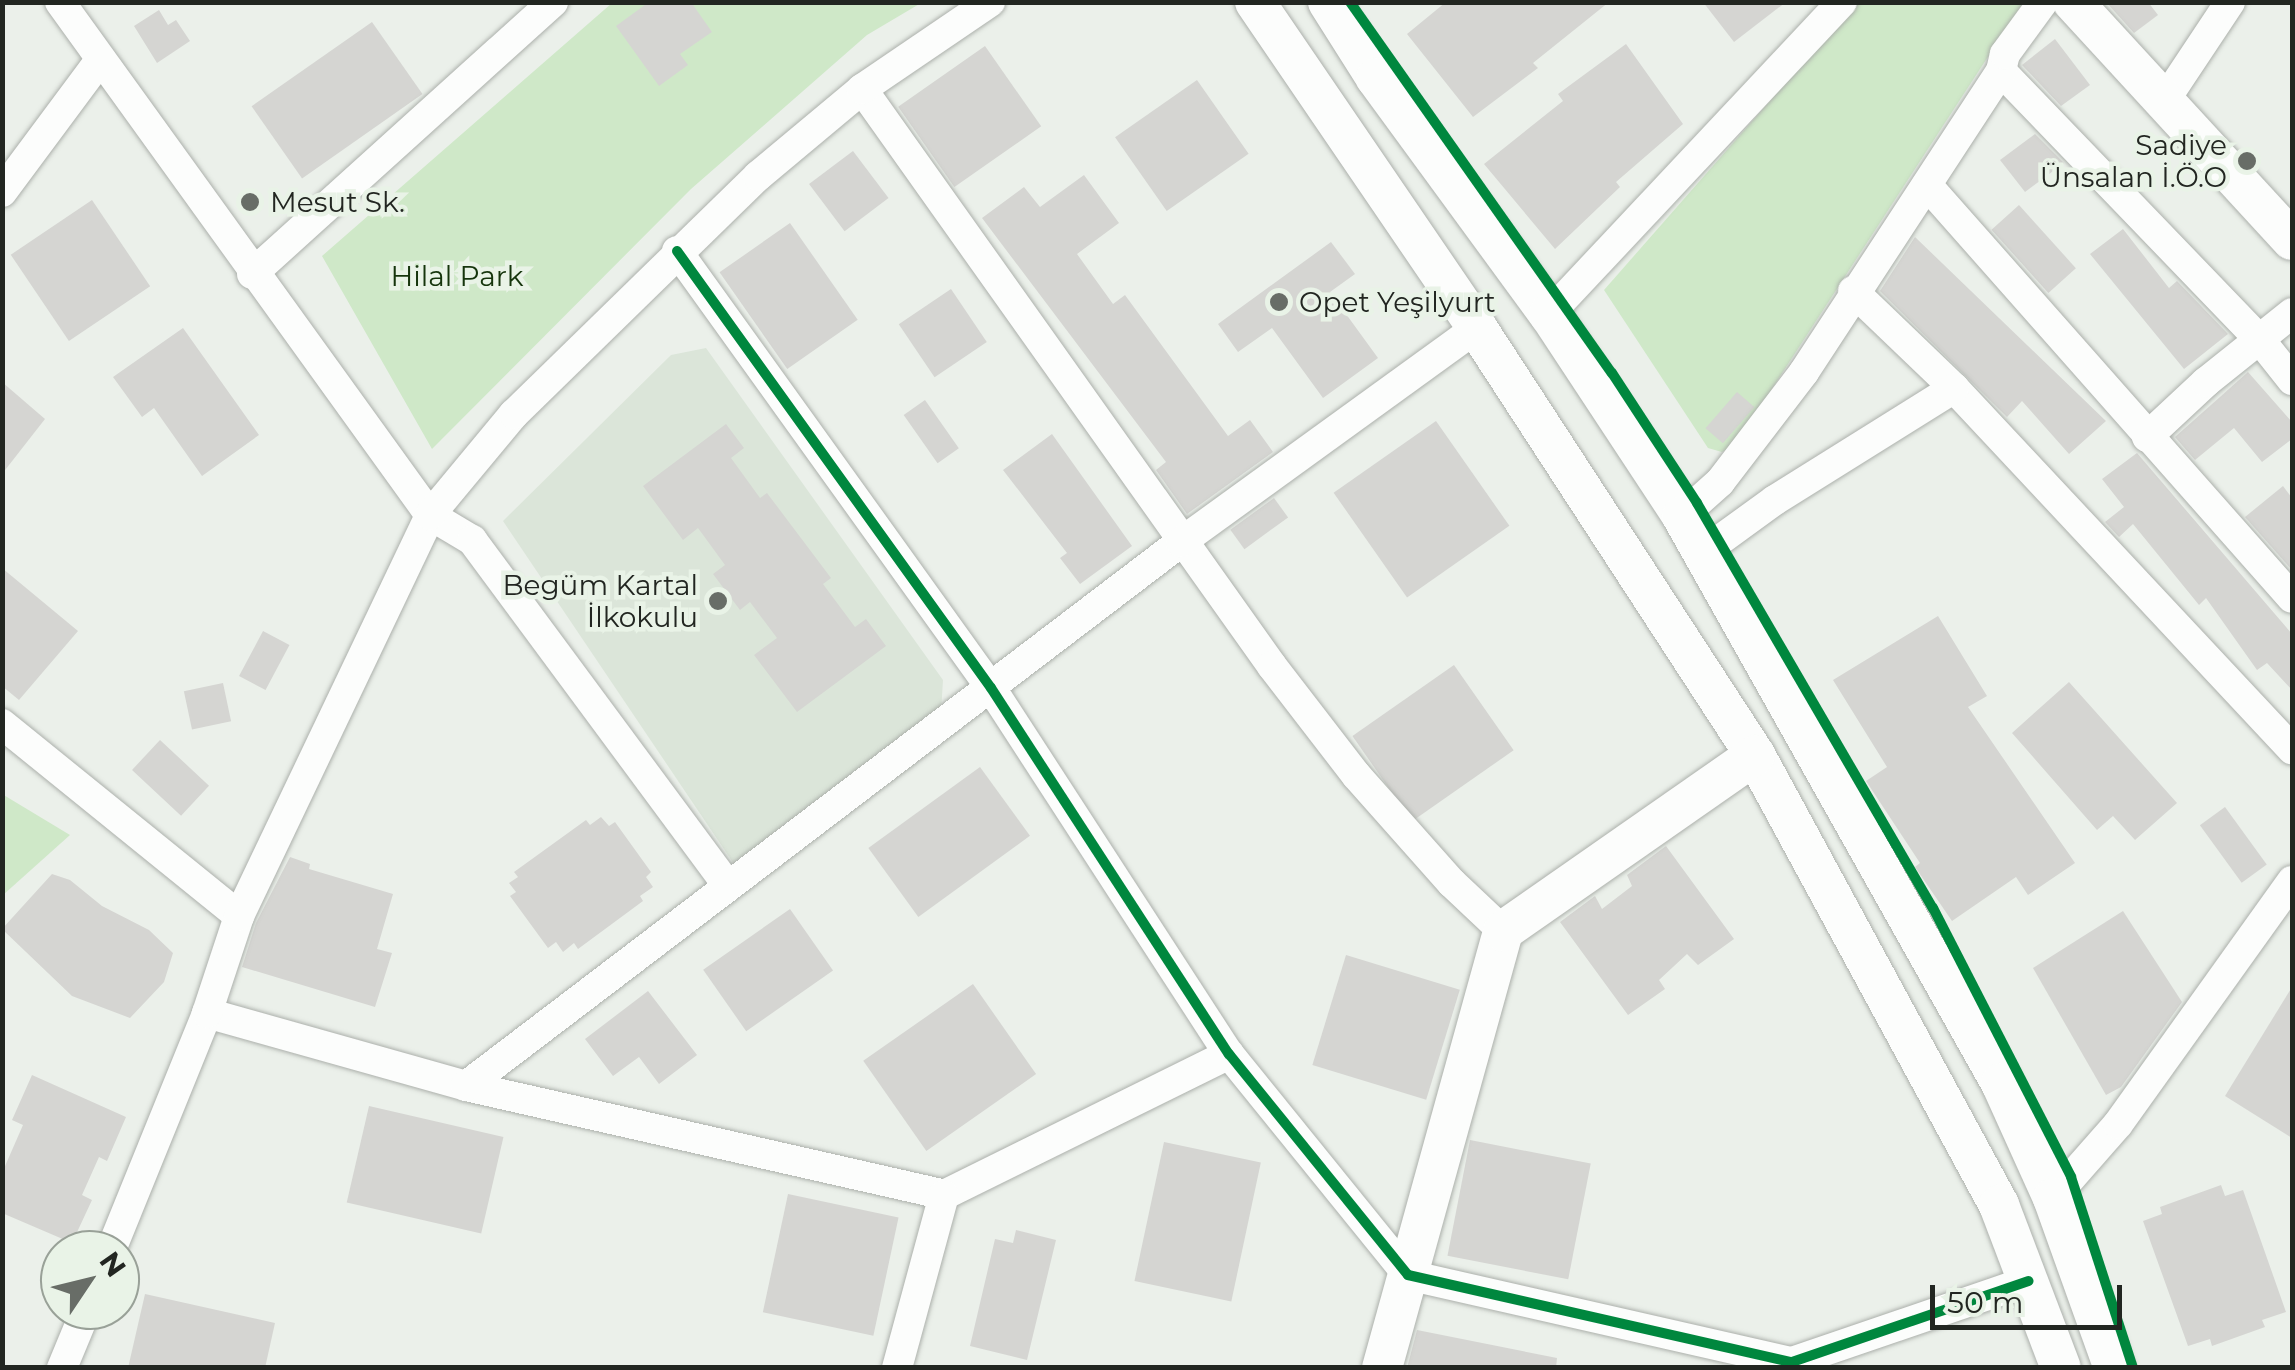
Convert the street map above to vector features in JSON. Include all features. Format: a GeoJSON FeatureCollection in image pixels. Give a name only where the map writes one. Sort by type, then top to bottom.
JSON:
{"type":"FeatureCollection","features":[{"type":"Feature","properties":{"kind":"main road"},"geometry":{"type":"LineString","coordinates":[[1254,2],[1477,328],[1755,755],[1999,1206],[2061,1368]]}},
{"type":"Feature","properties":{"kind":"main road"},"geometry":{"type":"LineString","coordinates":[[1328,2],[1376,78],[1549,314],[1682,516],[2002,1083],[2053,1198],[2114,1368]]}},
{"type":"Feature","properties":{"kind":"main road"},"geometry":{"type":"LineString","coordinates":[[2073,2],[2292,240]]}},
{"type":"Feature","properties":{"kind":"main road"},"geometry":{"type":"LineString","coordinates":[[1382,1368],[1503,931],[1755,755]]}},
{"type":"Feature","properties":{"kind":"street"},"geometry":{"type":"LineString","coordinates":[[60,2],[252,274],[430,515],[472,540],[727,885]]}},
{"type":"Feature","properties":{"kind":"street"},"geometry":{"type":"LineString","coordinates":[[252,274],[523,12],[553,2]]}},
{"type":"Feature","properties":{"kind":"street"},"geometry":{"type":"LineString","coordinates":[[118,1230],[208,1013],[238,916],[430,515],[514,414],[676,251],[862,89],[990,2]]}},
{"type":"Feature","properties":{"kind":"street"},"geometry":{"type":"LineString","coordinates":[[1549,314],[1842,2]]}},
{"type":"Feature","properties":{"kind":"street"},"geometry":{"type":"LineString","coordinates":[[1682,516],[1720,482],[1768,419],[1927,185],[2001,71],[2005,54],[2043,2]]}},
{"type":"Feature","properties":{"kind":"street"},"geometry":{"type":"LineString","coordinates":[[2164,103],[2230,2]]}},
{"type":"Feature","properties":{"kind":"street"},"geometry":{"type":"LineString","coordinates":[[2,192],[100,60]]}},
{"type":"Feature","properties":{"kind":"street"},"geometry":{"type":"LineString","coordinates":[[2001,71],[2261,341],[2292,380]]}},
{"type":"Feature","properties":{"kind":"street"},"geometry":{"type":"LineString","coordinates":[[862,89],[1181,542],[1356,775],[1452,883],[1503,931]]}},
{"type":"Feature","properties":{"kind":"street"},"geometry":{"type":"LineString","coordinates":[[1927,185],[2292,598]]}},
{"type":"Feature","properties":{"kind":"street"},"geometry":{"type":"LineString","coordinates":[[676,251],[991,688],[1229,1054],[1408,1275],[1792,1362],[2029,1281]]}},
{"type":"Feature","properties":{"kind":"street"},"geometry":{"type":"LineString","coordinates":[[1853,291],[1954,388],[2292,749]]}},
{"type":"Feature","properties":{"kind":"street"},"geometry":{"type":"LineString","coordinates":[[2147,438],[2206,382],[2292,313]]}},
{"type":"Feature","properties":{"kind":"street"},"geometry":{"type":"LineString","coordinates":[[466,1086],[1181,542],[1477,328]]}},
{"type":"Feature","properties":{"kind":"street"},"geometry":{"type":"LineString","coordinates":[[1702,553],[1776,500],[1954,388]]}},
{"type":"Feature","properties":{"kind":"street"},"geometry":{"type":"LineString","coordinates":[[2,724],[238,916]]}},
{"type":"Feature","properties":{"kind":"street"},"geometry":{"type":"LineString","coordinates":[[2053,1198],[2118,1124],[2292,881]]}},
{"type":"Feature","properties":{"kind":"street"},"geometry":{"type":"LineString","coordinates":[[208,1013],[466,1086],[944,1196],[1229,1054]]}},
{"type":"Feature","properties":{"kind":"street"},"geometry":{"type":"LineString","coordinates":[[897,1368],[944,1196]]}},
{"type":"Feature","properties":{"kind":"street"},"geometry":{"type":"LineString","coordinates":[[62,1368],[78,1330]]}},
{"type":"Feature","properties":{"kind":"shaded area"},"geometry":{"type":"Polygon","coordinates":[[[706,348],[943,680],[941,712],[736,867],[503,521],[671,355],[706,348]]]}},
{"type":"Feature","properties":{"kind":"green space","name":"Hilal Park"},"geometry":{"type":"Polygon","coordinates":[[[612,3],[921,3],[867,35],[691,189],[432,449],[322,256],[612,3]]]}},
{"type":"Feature","properties":{"kind":"green space"},"geometry":{"type":"Polygon","coordinates":[[[1856,3],[2023,3],[1736,444],[1722,452],[1708,448],[1604,290],[1856,3]]]}},
{"type":"Feature","properties":{"kind":"green space"},"geometry":{"type":"Polygon","coordinates":[[[2,794],[70,835],[3,895],[2,895],[2,794]]]}},
{"type":"Feature","properties":{"kind":"building"},"geometry":{"type":"Polygon","coordinates":[[[649,2],[691,2],[712,32],[680,54],[688,65],[659,86],[616,26],[649,2]]]}},
{"type":"Feature","properties":{"kind":"building"},"geometry":{"type":"Polygon","coordinates":[[[1446,2],[1609,2],[1533,63],[1538,68],[1473,117],[1407,34],[1446,2]]]}},
{"type":"Feature","properties":{"kind":"building"},"geometry":{"type":"Polygon","coordinates":[[[1703,2],[1786,2],[1734,42],[1703,2]]]}},
{"type":"Feature","properties":{"kind":"building"},"geometry":{"type":"Polygon","coordinates":[[[2106,2],[2148,2],[2158,15],[2134,33],[2106,2]]]}},
{"type":"Feature","properties":{"kind":"building"},"geometry":{"type":"Polygon","coordinates":[[[159,10],[168,25],[176,20],[190,41],[157,63],[134,26],[159,10]]]}},
{"type":"Feature","properties":{"kind":"building"},"geometry":{"type":"Polygon","coordinates":[[[372,22],[422,94],[302,178],[252,106],[372,22]]]}},
{"type":"Feature","properties":{"kind":"building"},"geometry":{"type":"Polygon","coordinates":[[[2055,39],[2090,85],[2061,106],[2022,65],[2055,39]]]}},
{"type":"Feature","properties":{"kind":"building"},"geometry":{"type":"Polygon","coordinates":[[[1626,44],[1683,124],[1616,182],[1620,187],[1555,249],[1484,164],[1563,101],[1558,94],[1626,44]]]}},
{"type":"Feature","properties":{"kind":"building"},"geometry":{"type":"Polygon","coordinates":[[[985,46],[1041,126],[954,187],[898,107],[985,46]]]}},
{"type":"Feature","properties":{"kind":"building"},"geometry":{"type":"Polygon","coordinates":[[[1197,80],[1249,154],[1167,211],[1115,137],[1197,80]]]}},
{"type":"Feature","properties":{"kind":"building"},"geometry":{"type":"Polygon","coordinates":[[[2035,134],[2064,163],[2025,192],[2000,160],[2035,134]]]}},
{"type":"Feature","properties":{"kind":"building"},"geometry":{"type":"Polygon","coordinates":[[[853,151],[889,198],[845,231],[809,184],[853,151]]]}},
{"type":"Feature","properties":{"kind":"building"},"geometry":{"type":"Polygon","coordinates":[[[1084,175],[1119,223],[1077,254],[1113,304],[1125,295],[1228,436],[1250,420],[1273,452],[1187,514],[1156,470],[1166,462],[982,218],[1024,187],[1040,207],[1084,175]]]}},
{"type":"Feature","properties":{"kind":"building"},"geometry":{"type":"Polygon","coordinates":[[[92,200],[150,286],[69,341],[11,255],[92,200]]]}},
{"type":"Feature","properties":{"kind":"building"},"geometry":{"type":"Polygon","coordinates":[[[2019,205],[2076,268],[2048,293],[1992,230],[2019,205]]]}},
{"type":"Feature","properties":{"kind":"building"},"geometry":{"type":"Polygon","coordinates":[[[790,223],[858,320],[787,369],[720,272],[790,223]]]}},
{"type":"Feature","properties":{"kind":"building"},"geometry":{"type":"Polygon","coordinates":[[[2123,229],[2169,288],[2177,281],[2228,334],[2184,369],[2090,254],[2123,229]]]}},
{"type":"Feature","properties":{"kind":"building"},"geometry":{"type":"Polygon","coordinates":[[[1915,237],[2106,421],[2069,454],[2022,401],[2007,417],[1880,291],[1915,237]]]}},
{"type":"Feature","properties":{"kind":"building"},"geometry":{"type":"Polygon","coordinates":[[[1331,242],[1355,274],[1330,292],[1378,358],[1323,398],[1272,328],[1238,352],[1218,324],[1331,242]]]}},
{"type":"Feature","properties":{"kind":"building"},"geometry":{"type":"Polygon","coordinates":[[[951,289],[987,342],[935,377],[899,324],[951,289]]]}},
{"type":"Feature","properties":{"kind":"building"},"geometry":{"type":"Polygon","coordinates":[[[183,328],[259,435],[202,476],[154,408],[142,417],[113,377],[183,328]]]}},
{"type":"Feature","properties":{"kind":"building"},"geometry":{"type":"Polygon","coordinates":[[[2248,372],[2292,422],[2292,439],[2262,462],[2234,428],[2195,460],[2175,437],[2248,372]]]}},
{"type":"Feature","properties":{"kind":"building"},"geometry":{"type":"Polygon","coordinates":[[[2,382],[45,419],[2,474],[2,382]]]}},
{"type":"Feature","properties":{"kind":"building"},"geometry":{"type":"Polygon","coordinates":[[[1737,392],[1754,407],[1723,443],[1706,428],[1737,392]]]}},
{"type":"Feature","properties":{"kind":"building"},"geometry":{"type":"Polygon","coordinates":[[[925,400],[959,448],[938,463],[904,415],[925,400]]]}},
{"type":"Feature","properties":{"kind":"building"},"geometry":{"type":"Polygon","coordinates":[[[1436,421],[1509,526],[1407,598],[1334,493],[1436,421]]]}},
{"type":"Feature","properties":{"kind":"building"},"geometry":{"type":"Polygon","coordinates":[[[726,424],[744,448],[731,458],[760,498],[767,493],[831,578],[823,584],[855,627],[866,619],[886,646],[797,712],[754,655],[777,638],[750,602],[740,610],[713,574],[725,565],[698,528],[683,540],[643,486],[726,424]]]}},
{"type":"Feature","properties":{"kind":"building"},"geometry":{"type":"Polygon","coordinates":[[[1052,434],[1132,546],[1080,584],[1060,558],[1067,553],[1003,470],[1052,434]]]}},
{"type":"Feature","properties":{"kind":"building"},"geometry":{"type":"Polygon","coordinates":[[[2137,453],[2292,634],[2292,690],[2267,663],[2257,670],[2206,598],[2199,605],[2133,524],[2119,537],[2105,522],[2124,507],[2102,479],[2137,453]]]}},
{"type":"Feature","properties":{"kind":"building"},"geometry":{"type":"Polygon","coordinates":[[[2283,486],[2292,498],[2292,570],[2245,517],[2283,486]]]}},
{"type":"Feature","properties":{"kind":"building"},"geometry":{"type":"Polygon","coordinates":[[[1274,498],[1288,517],[1244,549],[1230,530],[1274,498]]]}},
{"type":"Feature","properties":{"kind":"building"},"geometry":{"type":"Polygon","coordinates":[[[2,568],[78,631],[19,700],[2,686],[2,568]]]}},
{"type":"Feature","properties":{"kind":"building"},"geometry":{"type":"Polygon","coordinates":[[[1938,616],[1987,696],[1968,707],[2075,863],[2028,895],[2016,877],[1952,921],[1915,867],[1920,863],[1866,781],[1887,767],[1833,680],[1938,616]]]}},
{"type":"Feature","properties":{"kind":"building"},"geometry":{"type":"Polygon","coordinates":[[[263,631],[289,645],[266,690],[239,676],[263,631]]]}},
{"type":"Feature","properties":{"kind":"building"},"geometry":{"type":"Polygon","coordinates":[[[1454,665],[1514,750],[1412,821],[1352,736],[1454,665]]]}},
{"type":"Feature","properties":{"kind":"building"},"geometry":{"type":"Polygon","coordinates":[[[2069,682],[2177,803],[2135,840],[2113,816],[2097,830],[2012,733],[2069,682]]]}},
{"type":"Feature","properties":{"kind":"building"},"geometry":{"type":"Polygon","coordinates":[[[223,683],[231,721],[192,729],[184,691],[223,683]]]}},
{"type":"Feature","properties":{"kind":"building"},"geometry":{"type":"Polygon","coordinates":[[[160,740],[209,786],[181,816],[132,770],[160,740]]]}},
{"type":"Feature","properties":{"kind":"building"},"geometry":{"type":"Polygon","coordinates":[[[980,767],[1030,836],[918,917],[868,848],[980,767]]]}},
{"type":"Feature","properties":{"kind":"building"},"geometry":{"type":"Polygon","coordinates":[[[2225,807],[2267,864],[2242,883],[2200,825],[2225,807]]]}},
{"type":"Feature","properties":{"kind":"building"},"geometry":{"type":"Polygon","coordinates":[[[601,817],[609,826],[615,822],[651,872],[646,877],[653,887],[640,896],[643,901],[578,949],[574,943],[563,952],[556,942],[548,948],[510,896],[516,892],[509,883],[518,877],[514,872],[586,820],[590,825],[601,817]]]}},
{"type":"Feature","properties":{"kind":"building"},"geometry":{"type":"Polygon","coordinates":[[[1666,846],[1734,939],[1698,965],[1687,954],[1659,980],[1665,989],[1628,1015],[1560,922],[1595,896],[1602,909],[1632,886],[1627,875],[1666,846]]]}},
{"type":"Feature","properties":{"kind":"building"},"geometry":{"type":"Polygon","coordinates":[[[290,857],[310,864],[309,869],[393,894],[377,949],[392,953],[375,1007],[242,967],[256,923],[290,857]]]}},
{"type":"Feature","properties":{"kind":"building"},"geometry":{"type":"Polygon","coordinates":[[[52,874],[70,880],[102,906],[149,930],[173,953],[164,982],[130,1018],[72,996],[2,929],[52,874]]]}},
{"type":"Feature","properties":{"kind":"building"},"geometry":{"type":"Polygon","coordinates":[[[790,909],[833,970],[746,1031],[703,970],[790,909]]]}},
{"type":"Feature","properties":{"kind":"building"},"geometry":{"type":"Polygon","coordinates":[[[2123,911],[2182,1002],[2121,1087],[2106,1095],[2033,968],[2123,911]]]}},
{"type":"Feature","properties":{"kind":"building"},"geometry":{"type":"Polygon","coordinates":[[[1346,955],[1460,990],[1426,1100],[1312,1065],[1346,955]]]}},
{"type":"Feature","properties":{"kind":"building"},"geometry":{"type":"Polygon","coordinates":[[[973,984],[1036,1074],[926,1151],[863,1061],[973,984]]]}},
{"type":"Feature","properties":{"kind":"building"},"geometry":{"type":"Polygon","coordinates":[[[2292,987],[2292,1138],[2225,1096],[2292,987]]]}},
{"type":"Feature","properties":{"kind":"building"},"geometry":{"type":"Polygon","coordinates":[[[648,991],[697,1055],[659,1084],[639,1057],[613,1076],[585,1039],[648,991]]]}},
{"type":"Feature","properties":{"kind":"building"},"geometry":{"type":"Polygon","coordinates":[[[32,1075],[126,1117],[107,1161],[99,1157],[82,1195],[92,1200],[78,1230],[42,1230],[2,1213],[2,1173],[23,1125],[12,1120],[32,1075]]]}},
{"type":"Feature","properties":{"kind":"building"},"geometry":{"type":"Polygon","coordinates":[[[369,1106],[503,1137],[481,1234],[347,1202],[369,1106]]]}},
{"type":"Feature","properties":{"kind":"building"},"geometry":{"type":"Polygon","coordinates":[[[1470,1140],[1591,1163],[1568,1279],[1447,1256],[1470,1140]]]}},
{"type":"Feature","properties":{"kind":"building"},"geometry":{"type":"Polygon","coordinates":[[[1164,1142],[1261,1163],[1231,1301],[1134,1281],[1164,1142]]]}},
{"type":"Feature","properties":{"kind":"building"},"geometry":{"type":"Polygon","coordinates":[[[2221,1185],[2225,1196],[2243,1190],[2286,1312],[2262,1320],[2265,1327],[2212,1346],[2210,1339],[2188,1346],[2143,1221],[2162,1214],[2160,1207],[2221,1185]]]}},
{"type":"Feature","properties":{"kind":"building"},"geometry":{"type":"Polygon","coordinates":[[[788,1194],[899,1217],[873,1336],[763,1312],[788,1194]]]}},
{"type":"Feature","properties":{"kind":"building"},"geometry":{"type":"Polygon","coordinates":[[[1016,1230],[1056,1240],[1027,1360],[970,1346],[995,1239],[1013,1243],[1016,1230]]]}},
{"type":"Feature","properties":{"kind":"building"},"geometry":{"type":"Polygon","coordinates":[[[145,1294],[275,1323],[265,1368],[128,1368],[137,1330],[140,1330],[145,1294]]]}},
{"type":"Feature","properties":{"kind":"building"},"geometry":{"type":"Polygon","coordinates":[[[1417,1330],[1557,1358],[1556,1368],[1407,1368],[1417,1330]]]}},
{"type":"Feature","properties":{"kind":"cycle path"},"geometry":{"type":"LineString","coordinates":[[1350,2],[1612,373],[1697,503],[1933,908],[2071,1177],[2133,1368]]}},
{"type":"Feature","properties":{"kind":"cycle path"},"geometry":{"type":"LineString","coordinates":[[677,251],[991,688],[1229,1054],[1408,1275],[1792,1362],[2029,1281]]}},
{"type":"Feature","properties":{"kind":"place","name":"Sadiye Ünsalan İ.Ö.O"},"geometry":{"type":"Point","coordinates":[2247,161]}},
{"type":"Feature","properties":{"kind":"place","name":"Mesut Sk."},"geometry":{"type":"Point","coordinates":[250,202]}},
{"type":"Feature","properties":{"kind":"place","name":"Opet Yeşilyurt"},"geometry":{"type":"Point","coordinates":[1279,302]}},
{"type":"Feature","properties":{"kind":"place","name":"Begüm Kartal İlkokulu"},"geometry":{"type":"Point","coordinates":[718,601]}}]}
